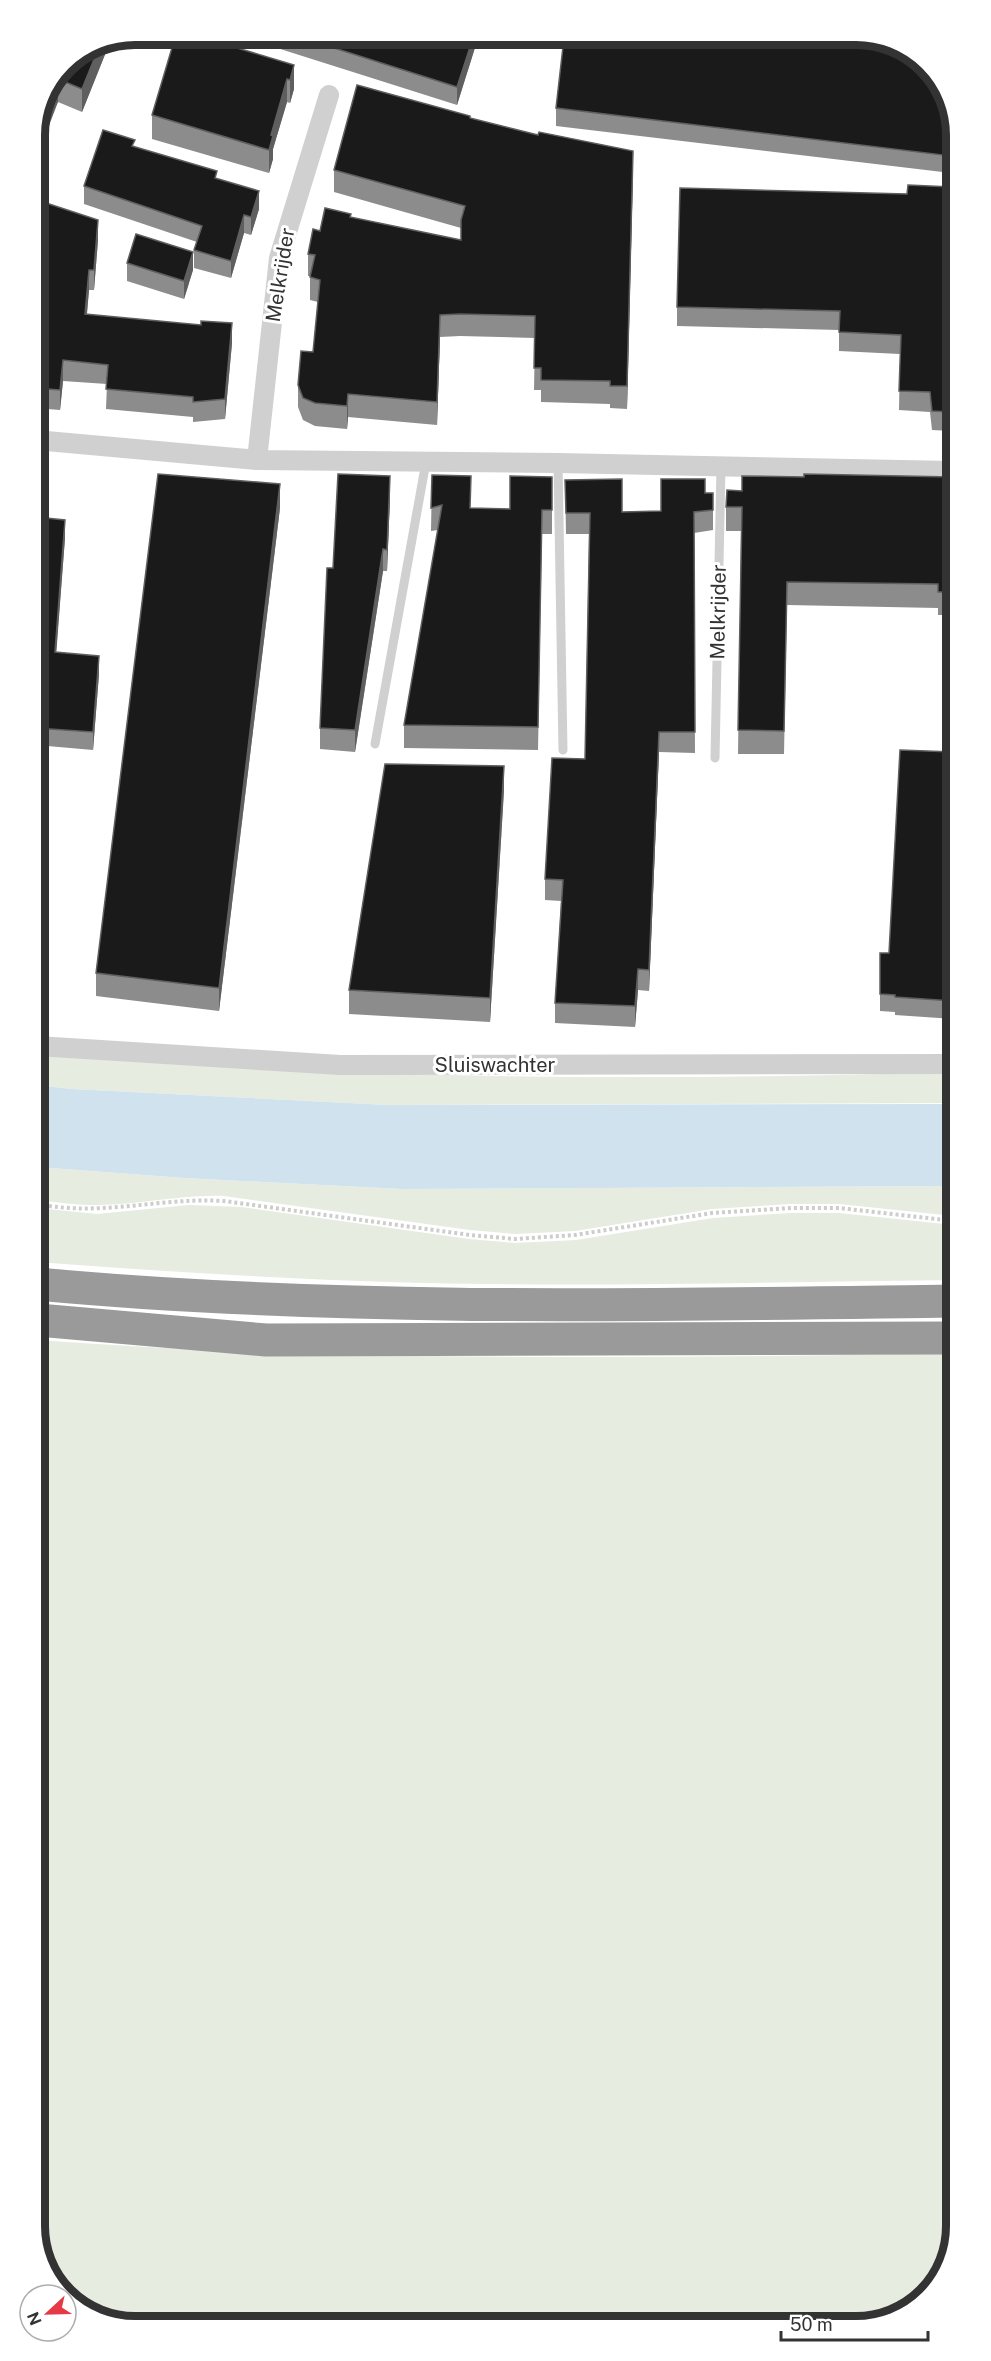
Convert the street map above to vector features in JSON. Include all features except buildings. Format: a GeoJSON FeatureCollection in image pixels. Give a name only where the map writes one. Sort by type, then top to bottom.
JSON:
{"type":"FeatureCollection","features":[{"type":"Feature","properties":{"kind":"highway"},"geometry":{"type":"LineString","coordinates":[[45,1285],[270,1299],[546,1306],[946,1301]]}},
{"type":"Feature","properties":{"kind":"highway"},"geometry":{"type":"LineString","coordinates":[[45,1321],[266,1340],[946,1338]]}},
{"type":"Feature","properties":{"kind":"street","name":"Melkrijder"},"geometry":{"type":"LineString","coordinates":[[256,460],[279,258],[329,95]]}},
{"type":"Feature","properties":{"kind":"street"},"geometry":{"type":"LineString","coordinates":[[45,441],[256,460],[946,471]]}},
{"type":"Feature","properties":{"kind":"street","name":"Sluiswachter"},"geometry":{"type":"LineString","coordinates":[[45,1047],[340,1065],[946,1064]]}},
{"type":"Feature","properties":{"kind":"lane"},"geometry":{"type":"LineString","coordinates":[[375,744],[426,462]]}},
{"type":"Feature","properties":{"kind":"lane"},"geometry":{"type":"LineString","coordinates":[[558,463],[563,750]]}},
{"type":"Feature","properties":{"kind":"lane","name":"Melkrijder"},"geometry":{"type":"LineString","coordinates":[[715,758],[722,466]]}},
{"type":"Feature","properties":{"kind":"path"},"geometry":{"type":"LineString","coordinates":[[45,1205],[97,1210],[189,1200],[224,1201],[447,1232],[515,1239],[575,1235],[712,1214],[791,1208],[839,1208],[946,1220]]}},
{"type":"Feature","properties":{"kind":"shaded area"},"geometry":{"type":"Polygon","coordinates":[[[45,1054],[266,1069],[495,1076],[725,1077],[946,1072],[946,1103],[388,1105],[45,1086],[45,1054]]]}},
{"type":"Feature","properties":{"kind":"shaded area"},"geometry":{"type":"Polygon","coordinates":[[[45,1168],[184,1178],[402,1189],[946,1186],[946,1215],[839,1204],[791,1204],[712,1209],[575,1231],[515,1234],[470,1230],[224,1196],[114,1205],[45,1201],[45,1168]]]}},
{"type":"Feature","properties":{"kind":"shaded area"},"geometry":{"type":"Polygon","coordinates":[[[189,1205],[241,1207],[469,1239],[515,1243],[576,1240],[713,1218],[791,1213],[839,1213],[946,1224],[946,1280],[458,1284],[256,1276],[45,1263],[45,1209],[97,1214],[189,1205]]]}},
{"type":"Feature","properties":{"kind":"shaded area"},"geometry":{"type":"Polygon","coordinates":[[[45,1340],[267,1352],[496,1357],[946,1354],[946,2226],[937,2266],[920,2290],[906,2301],[885,2311],[856,2316],[129,2316],[95,2307],[78,2295],[78,2283],[66,2283],[54,2266],[45,2226],[45,1340]]]}},
{"type":"Feature","properties":{"kind":"water"},"geometry":{"type":"Polygon","coordinates":[[[45,1086],[388,1105],[946,1104],[946,1186],[402,1189],[184,1178],[45,1168],[45,1086]]]}}]}
